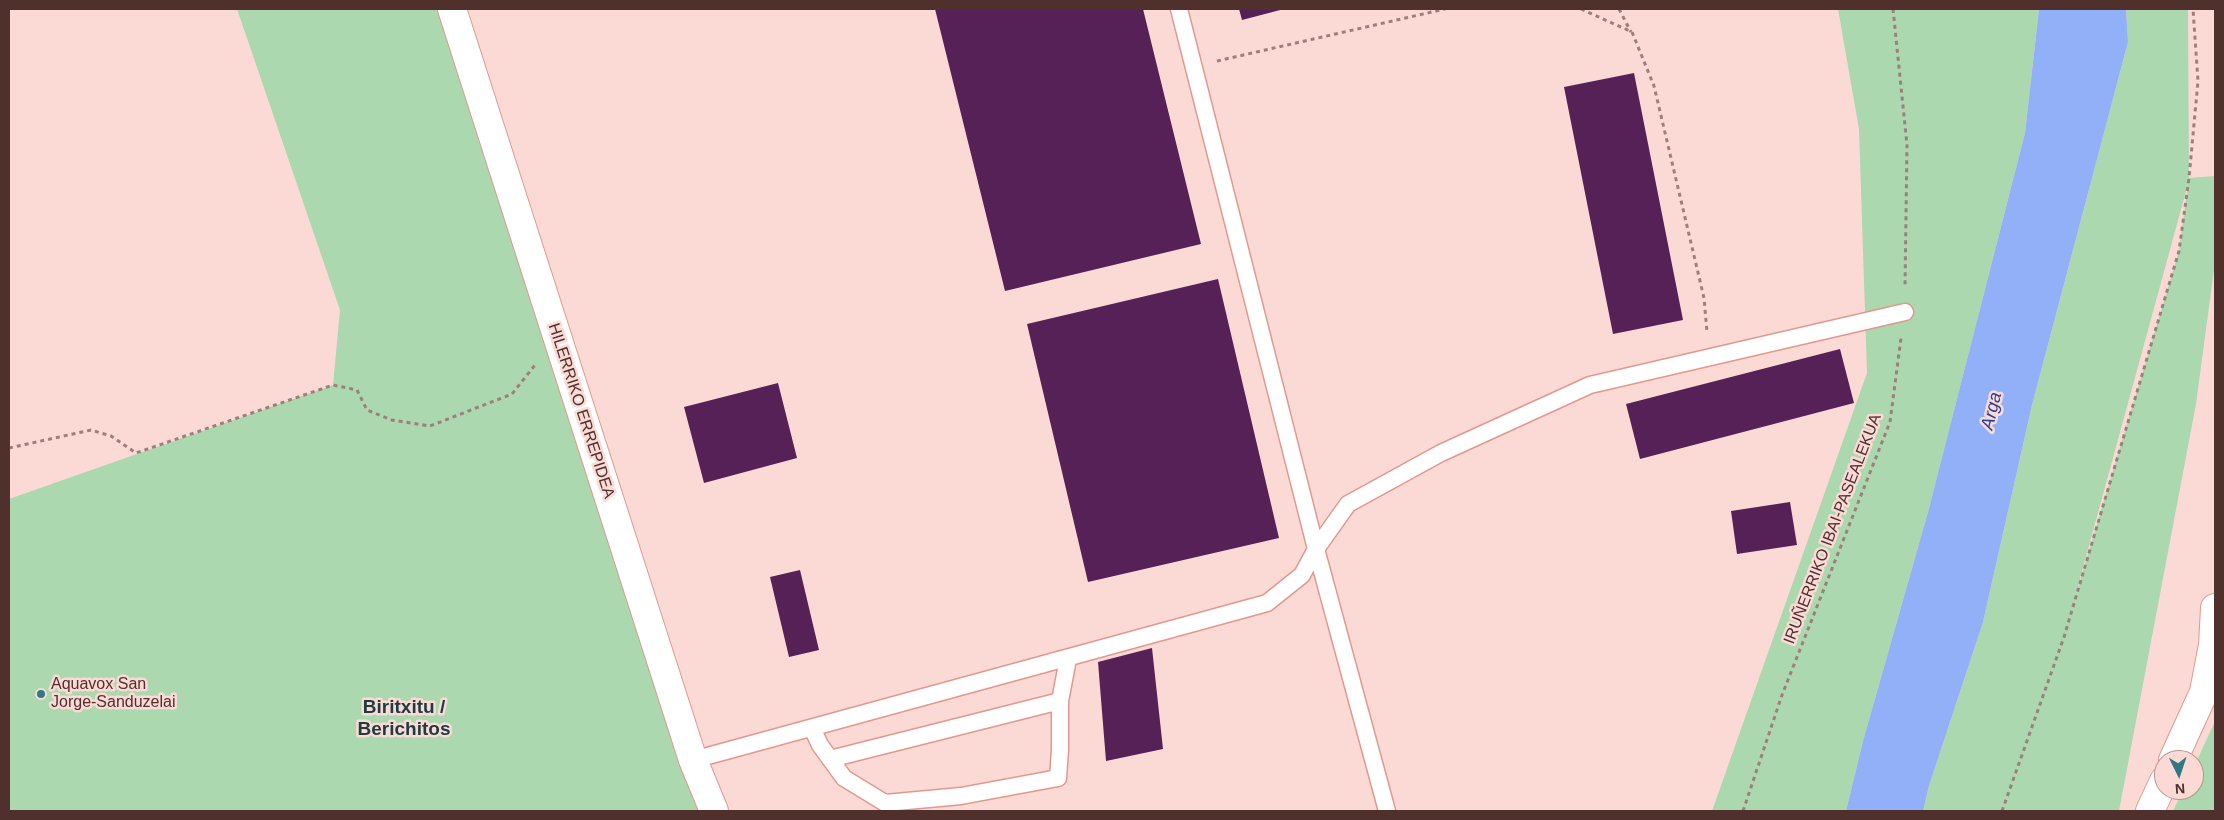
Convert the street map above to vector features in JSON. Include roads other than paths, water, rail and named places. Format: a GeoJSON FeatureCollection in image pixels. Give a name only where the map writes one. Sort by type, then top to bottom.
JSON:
{"type":"FeatureCollection","features":[{"type":"Feature","properties":{"kind":"street","name":"HILERRIKO ERREPIDEA"},"geometry":{"type":"LineString","coordinates":[[452,9],[693,760],[714,811]]}},
{"type":"Feature","properties":{"kind":"street"},"geometry":{"type":"LineString","coordinates":[[2178,750],[2204,692],[2213,645],[2215,608]]}},
{"type":"Feature","properties":{"kind":"lane"},"geometry":{"type":"LineString","coordinates":[[1179,9],[1316,549],[1387,811]]}},
{"type":"Feature","properties":{"kind":"lane"},"geometry":{"type":"LineString","coordinates":[[693,760],[1266,604],[1302,575],[1316,549],[1348,504],[1441,453],[1590,385],[1905,312]]}},
{"type":"Feature","properties":{"kind":"lane"},"geometry":{"type":"LineString","coordinates":[[812,728],[820,745],[844,778],[885,803],[961,796],[1058,778],[1060,700],[1068,659]]}},
{"type":"Feature","properties":{"kind":"lane"},"geometry":{"type":"LineString","coordinates":[[830,759],[1060,700]]}},
{"type":"Feature","properties":{"kind":"water","name":"Arga"},"geometry":{"type":"Polygon","coordinates":[[[2039,9],[2126,9],[2128,42],[2032,405],[1983,622],[1929,786],[1923,811],[1846,811],[1863,741],[1928,512],[2025,133],[2039,9]]]}},
{"type":"Feature","properties":{"kind":"place","name":"Aquavox San Jorge-Sanduzelai"},"geometry":{"type":"Point","coordinates":[41,694]}},
{"type":"Feature","properties":{"kind":"district","name":"Biritxitu / Berichitos"},"geometry":{"type":"Point","coordinates":[404,719]}}]}
